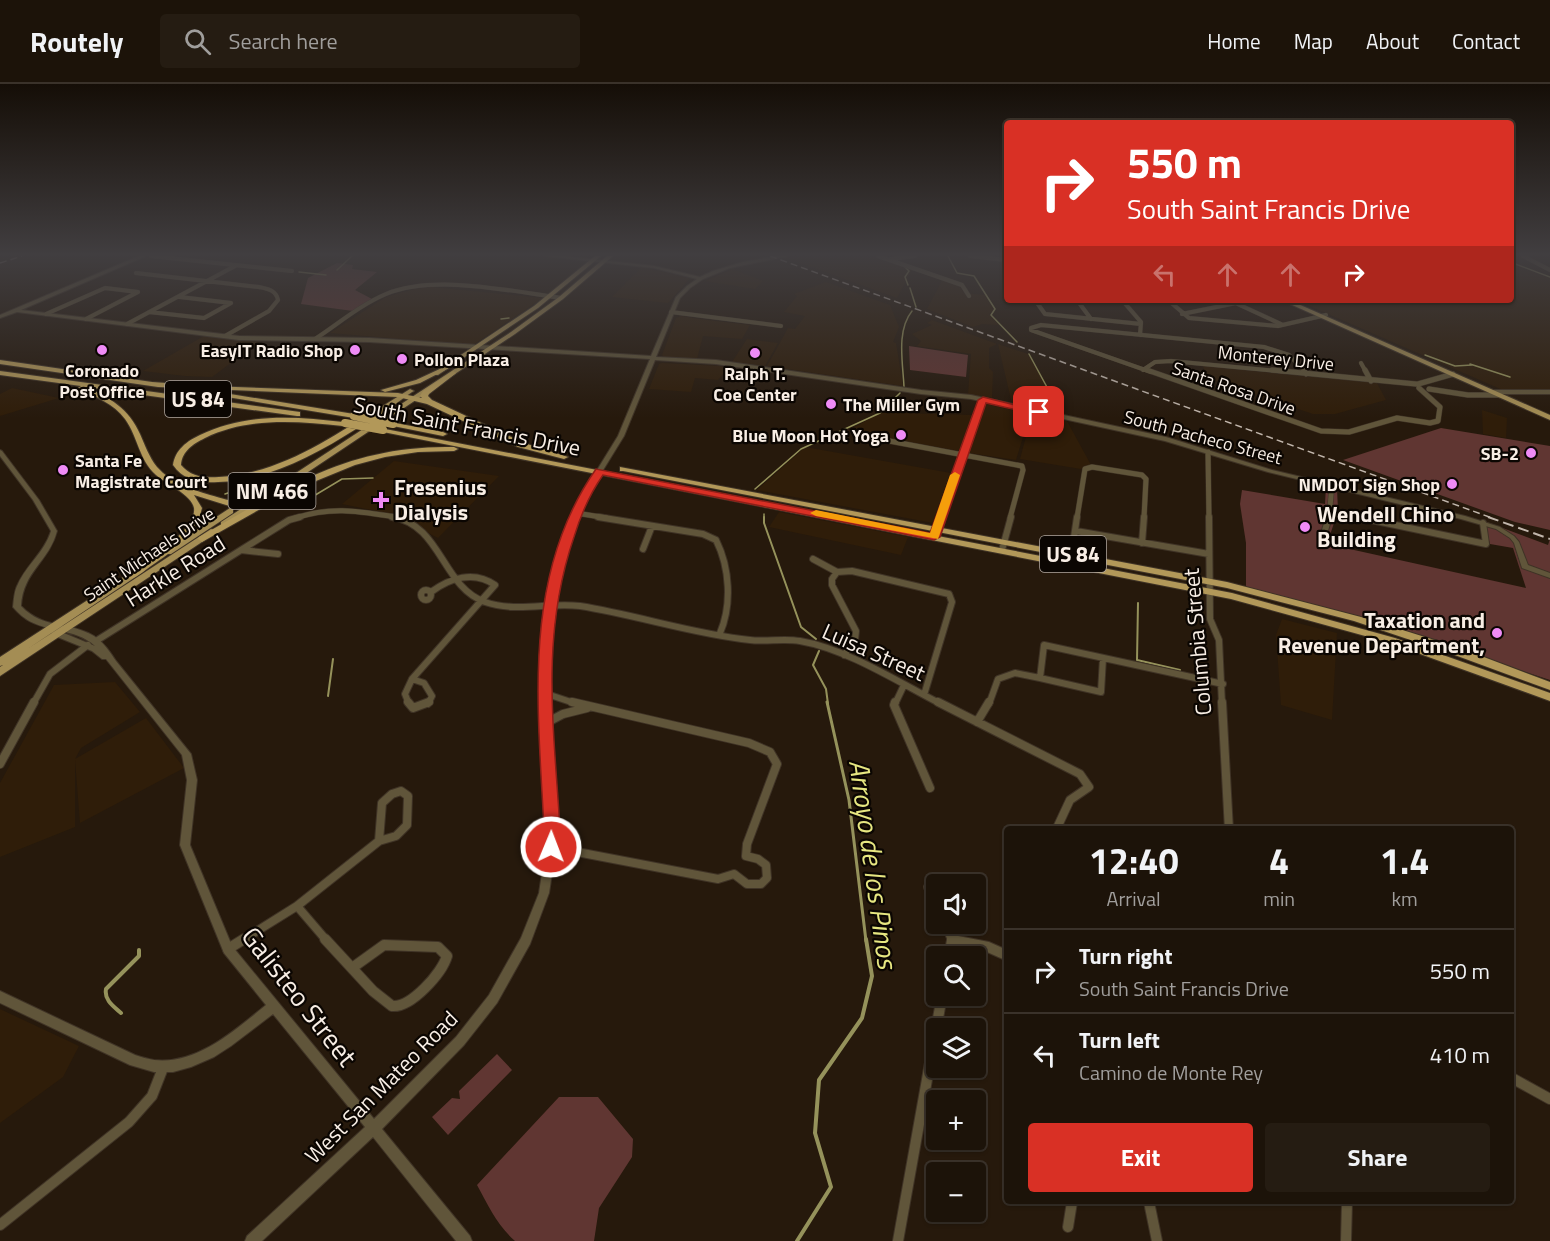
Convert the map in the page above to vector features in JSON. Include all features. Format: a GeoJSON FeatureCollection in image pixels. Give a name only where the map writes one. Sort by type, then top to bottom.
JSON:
{"type":"FeatureCollection","features":[{"type":"Feature","properties":{"kind":"highway","name":"South Saint Francis Drive"},"geometry":{"type":"LineString","coordinates":[[2,362],[354,416],[564,457],[602,468]]}},
{"type":"Feature","properties":{"kind":"highway"},"geometry":{"type":"LineString","coordinates":[[343,391],[398,388],[418,382],[446,368]]}},
{"type":"Feature","properties":{"kind":"highway","name":"South Saint Francis Drive"},"geometry":{"type":"LineString","coordinates":[[0,373],[220,402],[508,454],[602,468],[1209,586],[1357,619],[1456,651],[1550,686]]}},
{"type":"Feature","properties":{"kind":"highway"},"geometry":{"type":"LineString","coordinates":[[429,402],[424,396],[426,393],[453,373]]}},
{"type":"Feature","properties":{"kind":"highway"},"geometry":{"type":"LineString","coordinates":[[50,380],[91,392],[120,408],[131,423],[148,461],[159,474],[178,486],[195,501],[198,508],[196,519],[182,537],[131,576]]}},
{"type":"Feature","properties":{"kind":"highway"},"geometry":{"type":"LineString","coordinates":[[153,384],[208,388],[343,391],[403,396],[429,402],[521,445],[564,457]]}},
{"type":"Feature","properties":{"kind":"highway"},"geometry":{"type":"LineString","coordinates":[[344,423],[284,419],[233,424],[209,432],[191,442],[180,453],[177,465],[187,475],[199,479],[220,480],[249,476],[308,454],[383,409]]}},
{"type":"Feature","properties":{"kind":"highway"},"geometry":{"type":"LineString","coordinates":[[202,539],[275,496],[351,462],[420,449],[458,449],[508,454]]}},
{"type":"Feature","properties":{"kind":"highway"},"geometry":{"type":"LineString","coordinates":[[178,486],[238,506],[249,505],[264,497]]}},
{"type":"Feature","properties":{"kind":"highway","name":"South Saint Francis Drive"},"geometry":{"type":"LineString","coordinates":[[1209,586],[1350,627],[1436,655],[1550,697]]}},
{"type":"Feature","properties":{"kind":"main road","name":"Saint Michaels Drive"},"geometry":{"type":"LineString","coordinates":[[0,672],[131,576],[531,310]]}},
{"type":"Feature","properties":{"kind":"main road","name":"Saint Michaels Drive"},"geometry":{"type":"LineString","coordinates":[[0,662],[60,630],[202,539],[544,310]]}},
{"type":"Feature","properties":{"kind":"main road"},"geometry":{"type":"LineString","coordinates":[[1309,310],[1550,416]]}},
{"type":"Feature","properties":{"kind":"main road"},"geometry":{"type":"LineString","coordinates":[[1312,310],[1499,393]]}},
{"type":"Feature","properties":{"kind":"street"},"geometry":{"type":"LineString","coordinates":[[46,314],[55,310]]}},
{"type":"Feature","properties":{"kind":"street"},"geometry":{"type":"LineString","coordinates":[[86,319],[103,310]]}},
{"type":"Feature","properties":{"kind":"street"},"geometry":{"type":"LineString","coordinates":[[127,324],[153,310]]}},
{"type":"Feature","properties":{"kind":"street"},"geometry":{"type":"LineString","coordinates":[[149,312],[204,318],[218,310]]}},
{"type":"Feature","properties":{"kind":"street"},"geometry":{"type":"LineString","coordinates":[[225,336],[270,310]]}},
{"type":"Feature","properties":{"kind":"street"},"geometry":{"type":"LineString","coordinates":[[315,339],[360,310]]}},
{"type":"Feature","properties":{"kind":"street"},"geometry":{"type":"LineString","coordinates":[[1042,310],[1045,314],[1141,324]]}},
{"type":"Feature","properties":{"kind":"street"},"geometry":{"type":"LineString","coordinates":[[1084,310],[1091,319]]}},
{"type":"Feature","properties":{"kind":"street"},"geometry":{"type":"LineString","coordinates":[[1130,310],[1141,324],[1140,335],[1278,350],[1296,358],[1306,374]]}},
{"type":"Feature","properties":{"kind":"street"},"geometry":{"type":"LineString","coordinates":[[1178,310],[1188,318],[1283,325],[1324,316]]}},
{"type":"Feature","properties":{"kind":"street"},"geometry":{"type":"LineString","coordinates":[[1182,314],[1202,310]]}},
{"type":"Feature","properties":{"kind":"street"},"geometry":{"type":"LineString","coordinates":[[1251,310],[1283,325]]}},
{"type":"Feature","properties":{"kind":"street"},"geometry":{"type":"LineString","coordinates":[[0,318],[19,311]]}},
{"type":"Feature","properties":{"kind":"street","name":"South Pacheco Street"},"geometry":{"type":"LineString","coordinates":[[19,311],[234,337],[357,339],[729,364],[983,400],[1166,439],[1270,471],[1484,523],[1512,537],[1525,566],[1550,576]]}},
{"type":"Feature","properties":{"kind":"street"},"geometry":{"type":"LineString","coordinates":[[671,312],[781,326]]}},
{"type":"Feature","properties":{"kind":"street","name":"West San Mateo Road"},"geometry":{"type":"LineString","coordinates":[[252,1241],[374,1127],[453,1049],[500,989],[518,959],[540,906],[551,847],[552,829],[543,671],[549,608],[560,561],[584,495],[626,425],[671,312]]}},
{"type":"Feature","properties":{"kind":"street","name":"Santa Rosa Drive"},"geometry":{"type":"LineString","coordinates":[[1140,335],[1031,327],[1033,332],[1321,431],[1349,432],[1397,418],[1435,423],[1438,421],[1440,407],[1423,387]]}},
{"type":"Feature","properties":{"kind":"street","name":"Monterey Drive"},"geometry":{"type":"LineString","coordinates":[[1143,370],[1155,362],[1172,361],[1409,385],[1467,395],[1499,393]]}},
{"type":"Feature","properties":{"kind":"street"},"geometry":{"type":"LineString","coordinates":[[1361,363],[1371,381]]}},
{"type":"Feature","properties":{"kind":"street"},"geometry":{"type":"LineString","coordinates":[[1423,387],[1453,374]]}},
{"type":"Feature","properties":{"kind":"street"},"geometry":{"type":"LineString","coordinates":[[1499,393],[1550,392]]}},
{"type":"Feature","properties":{"kind":"street"},"geometry":{"type":"LineString","coordinates":[[936,532],[983,400]]}},
{"type":"Feature","properties":{"kind":"street"},"geometry":{"type":"LineString","coordinates":[[884,440],[1023,467],[1003,545]]}},
{"type":"Feature","properties":{"kind":"street","name":"Galisteo Street"},"geometry":{"type":"LineString","coordinates":[[0,452],[19,475],[54,528],[51,541],[20,586],[16,604],[20,612],[92,643],[113,663],[186,754],[192,780],[185,845],[228,949],[465,1241]]}},
{"type":"Feature","properties":{"kind":"street","name":"Columbia Street"},"geometry":{"type":"LineString","coordinates":[[1208,452],[1210,619],[1219,640],[1229,826]]}},
{"type":"Feature","properties":{"kind":"street"},"geometry":{"type":"LineString","coordinates":[[1072,559],[1085,469],[1092,467],[1142,475],[1146,479],[1142,543]]}},
{"type":"Feature","properties":{"kind":"street"},"geometry":{"type":"LineString","coordinates":[[1323,537],[1331,511],[1332,485]]}},
{"type":"Feature","properties":{"kind":"street"},"geometry":{"type":"LineString","coordinates":[[241,550],[289,520],[317,511],[338,509],[402,518],[426,533],[455,579],[467,594],[479,600]]}},
{"type":"Feature","properties":{"kind":"street"},"geometry":{"type":"LineString","coordinates":[[1331,511],[1480,543],[1487,543],[1484,523]]}},
{"type":"Feature","properties":{"kind":"street"},"geometry":{"type":"LineString","coordinates":[[576,513],[703,534],[716,540],[729,591],[727,620],[720,633]]}},
{"type":"Feature","properties":{"kind":"street"},"geometry":{"type":"LineString","coordinates":[[643,549],[652,525]]}},
{"type":"Feature","properties":{"kind":"street"},"geometry":{"type":"LineString","coordinates":[[1076,531],[1209,554]]}},
{"type":"Feature","properties":{"kind":"street","name":"Harkle Road"},"geometry":{"type":"LineString","coordinates":[[0,764],[51,674],[92,643],[241,550],[278,554]]}},
{"type":"Feature","properties":{"kind":"street"},"geometry":{"type":"LineString","coordinates":[[813,559],[837,572],[852,571],[949,594],[951,607],[924,695]]}},
{"type":"Feature","properties":{"kind":"street"},"geometry":{"type":"LineString","coordinates":[[837,572],[832,579],[832,585],[856,631],[855,640],[844,655]]}},
{"type":"Feature","properties":{"kind":"street"},"geometry":{"type":"LineString","coordinates":[[412,679],[424,683],[432,696],[428,704],[413,708],[407,703],[404,694],[412,679],[479,600],[494,588],[494,583],[469,576],[455,579],[431,592]]}},
{"type":"Feature","properties":{"kind":"street","name":"Luisa Street"},"geometry":{"type":"LineString","coordinates":[[479,600],[507,607],[569,606],[596,609],[759,640],[800,641],[844,655],[1080,774],[1089,787],[1070,800],[1058,826]]}},
{"type":"Feature","properties":{"kind":"street"},"geometry":{"type":"LineString","coordinates":[[1040,678],[1044,645],[1222,684]]}},
{"type":"Feature","properties":{"kind":"street"},"geometry":{"type":"LineString","coordinates":[[977,722],[988,706],[999,680],[1015,674],[1101,692],[1103,658]]}},
{"type":"Feature","properties":{"kind":"street"},"geometry":{"type":"LineString","coordinates":[[904,685],[894,705],[930,788]]}},
{"type":"Feature","properties":{"kind":"street"},"geometry":{"type":"LineString","coordinates":[[544,693],[589,708],[749,743],[768,749],[774,754],[777,764],[747,844],[746,856],[758,859],[766,866],[767,878],[761,884],[754,885],[739,880],[734,874],[718,879],[551,847]]}},
{"type":"Feature","properties":{"kind":"street"},"geometry":{"type":"LineString","coordinates":[[546,723],[563,714],[589,708]]}},
{"type":"Feature","properties":{"kind":"street"},"geometry":{"type":"LineString","coordinates":[[228,949],[297,906],[379,841],[396,836],[407,825],[408,796],[401,791],[389,793],[381,802],[379,841]]}},
{"type":"Feature","properties":{"kind":"street"},"geometry":{"type":"LineString","coordinates":[[297,906],[352,968],[381,999],[392,1006],[402,1006],[445,967],[447,956],[438,948],[384,945],[352,968]]}},
{"type":"Feature","properties":{"kind":"street"},"geometry":{"type":"LineString","coordinates":[[949,934],[952,940],[951,946]]}},
{"type":"Feature","properties":{"kind":"street"},"geometry":{"type":"LineString","coordinates":[[952,940],[988,947],[1004,954]]}},
{"type":"Feature","properties":{"kind":"street"},"geometry":{"type":"LineString","coordinates":[[0,997],[134,1062],[149,1067],[163,1068],[183,1064],[213,1051],[274,1006]]}},
{"type":"Feature","properties":{"kind":"street"},"geometry":{"type":"LineString","coordinates":[[898,1241],[940,1006]]}},
{"type":"Feature","properties":{"kind":"street"},"geometry":{"type":"LineString","coordinates":[[0,1225],[129,1122],[152,1096],[163,1068]]}},
{"type":"Feature","properties":{"kind":"street"},"geometry":{"type":"LineString","coordinates":[[1514,1079],[1550,1099]]}},
{"type":"Feature","properties":{"kind":"street"},"geometry":{"type":"LineString","coordinates":[[1068,1227],[1072,1204]]}},
{"type":"Feature","properties":{"kind":"street"},"geometry":{"type":"LineString","coordinates":[[1149,1204],[1156,1241]]}},
{"type":"Feature","properties":{"kind":"street"},"geometry":{"type":"LineString","coordinates":[[1346,1241],[1347,1204]]}},
{"type":"Feature","properties":{"kind":"shaded area"},"geometry":{"type":"Polygon","coordinates":[[[366,310],[525,310],[473,345],[330,333],[366,310]]]}},
{"type":"Feature","properties":{"kind":"shaded area"},"geometry":{"type":"Polygon","coordinates":[[[786,310],[892,310],[899,327],[893,342],[896,343],[903,386],[767,366],[788,328],[795,329],[805,316],[784,312],[786,310]]]}},
{"type":"Feature","properties":{"kind":"shaded area"},"geometry":{"type":"Polygon","coordinates":[[[930,310],[994,310],[989,314],[999,325],[982,324],[973,327],[930,310]]]}},
{"type":"Feature","properties":{"kind":"shaded area"},"geometry":{"type":"Polygon","coordinates":[[[1319,310],[1550,310],[1550,390],[1505,391],[1319,310]]]}},
{"type":"Feature","properties":{"kind":"shaded area"},"geometry":{"type":"Polygon","coordinates":[[[681,316],[750,325],[742,339],[703,336],[697,359],[664,357],[662,355],[676,318],[681,316]]]}},
{"type":"Feature","properties":{"kind":"shaded area"},"geometry":{"type":"Polygon","coordinates":[[[932,320],[997,344],[989,348],[989,368],[993,372],[992,398],[968,395],[971,354],[917,346],[921,341],[912,334],[932,325],[927,323],[932,320]]]}},
{"type":"Feature","properties":{"kind":"shaded area"},"geometry":{"type":"Polygon","coordinates":[[[204,336],[259,342],[212,377],[143,371],[204,336]]]}},
{"type":"Feature","properties":{"kind":"shaded area","name":"Ralph T. Coe Center"},"geometry":{"type":"Polygon","coordinates":[[[747,339],[778,343],[765,366],[732,362],[747,339]]]}},
{"type":"Feature","properties":{"kind":"shaded area"},"geometry":{"type":"Polygon","coordinates":[[[998,344],[1028,354],[1066,416],[1012,404],[998,344]]]}},
{"type":"Feature","properties":{"kind":"shaded area"},"geometry":{"type":"Polygon","coordinates":[[[909,346],[968,355],[966,377],[910,370],[909,346]]]}},
{"type":"Feature","properties":{"kind":"shaded area"},"geometry":{"type":"Polygon","coordinates":[[[659,364],[728,368],[718,380],[695,378],[691,392],[649,389],[659,364]]]}},
{"type":"Feature","properties":{"kind":"shaded area"},"geometry":{"type":"Polygon","coordinates":[[[1203,366],[1377,383],[1386,400],[1335,414],[1313,414],[1207,378],[1203,366]]]}},
{"type":"Feature","properties":{"kind":"shaded area"},"geometry":{"type":"Polygon","coordinates":[[[12,388],[59,398],[0,416],[0,394],[12,388]]]}},
{"type":"Feature","properties":{"kind":"shaded area"},"geometry":{"type":"Polygon","coordinates":[[[986,404],[1030,414],[1016,460],[969,453],[986,404]]]}},
{"type":"Feature","properties":{"kind":"shaded area"},"geometry":{"type":"Polygon","coordinates":[[[885,410],[897,413],[973,415],[959,451],[848,431],[885,410]]]}},
{"type":"Feature","properties":{"kind":"shaded area"},"geometry":{"type":"Polygon","coordinates":[[[1482,410],[1507,418],[1506,438],[1483,434],[1482,410]]]}},
{"type":"Feature","properties":{"kind":"shaded area"},"geometry":{"type":"Polygon","coordinates":[[[1032,414],[1067,421],[1091,465],[1081,469],[1020,459],[1032,414]]]}},
{"type":"Feature","properties":{"kind":"shaded area"},"geometry":{"type":"Polygon","coordinates":[[[1441,428],[1550,446],[1550,530],[1515,522],[1343,460],[1441,428]]]}},
{"type":"Feature","properties":{"kind":"shaded area"},"geometry":{"type":"Polygon","coordinates":[[[805,447],[951,473],[933,523],[757,490],[805,447]]]}},
{"type":"Feature","properties":{"kind":"shaded area"},"geometry":{"type":"Polygon","coordinates":[[[394,461],[499,476],[438,538],[391,514],[342,504],[394,461]]]}},
{"type":"Feature","properties":{"kind":"shaded area"},"geometry":{"type":"Polygon","coordinates":[[[1326,485],[1337,488],[1338,511],[1327,544],[1526,588],[1513,548],[1490,544],[1484,521],[1548,545],[1550,539],[1550,680],[1354,615],[1246,587],[1246,543],[1240,504],[1242,490],[1325,504],[1326,485]]]}},
{"type":"Feature","properties":{"kind":"shaded area"},"geometry":{"type":"Polygon","coordinates":[[[779,512],[908,537],[901,555],[769,527],[779,512]]]}},
{"type":"Feature","properties":{"kind":"shaded area"},"geometry":{"type":"Polygon","coordinates":[[[1282,619],[1337,633],[1332,720],[1281,705],[1276,635],[1282,619]]]}},
{"type":"Feature","properties":{"kind":"shaded area"},"geometry":{"type":"Polygon","coordinates":[[[115,682],[140,712],[81,748],[75,759],[146,718],[184,768],[80,823],[75,760],[75,827],[0,857],[0,783],[54,685],[115,682]]]}},
{"type":"Feature","properties":{"kind":"shaded area"},"geometry":{"type":"Polygon","coordinates":[[[0,1009],[79,1046],[63,1077],[0,1123],[0,1009]]]}},
{"type":"Feature","properties":{"kind":"shaded area"},"geometry":{"type":"Polygon","coordinates":[[[497,1054],[512,1070],[448,1135],[432,1117],[452,1098],[460,1099],[459,1091],[497,1054]]]}},
{"type":"Feature","properties":{"kind":"shaded area"},"geometry":{"type":"Polygon","coordinates":[[[559,1097],[598,1097],[633,1139],[632,1157],[599,1208],[594,1241],[515,1241],[498,1222],[477,1185],[559,1097]]]}},
{"type":"Feature","properties":{"kind":"waterway"},"geometry":{"type":"LineString","coordinates":[[994,310],[991,315],[1017,342]]}},
{"type":"Feature","properties":{"kind":"waterway","name":"Arroyo de los Pinos"},"geometry":{"type":"LineString","coordinates":[[904,387],[902,338],[907,319],[912,311]]}},
{"type":"Feature","properties":{"kind":"waterway"},"geometry":{"type":"LineString","coordinates":[[501,319],[509,318]]}},
{"type":"Feature","properties":{"kind":"waterway"},"geometry":{"type":"LineString","coordinates":[[1029,354],[1061,413]]}},
{"type":"Feature","properties":{"kind":"waterway"},"geometry":{"type":"LineString","coordinates":[[1425,355],[1455,366],[1472,365]]}},
{"type":"Feature","properties":{"kind":"waterway"},"geometry":{"type":"LineString","coordinates":[[1470,364],[1510,377]]}},
{"type":"Feature","properties":{"kind":"waterway","name":"Arroyo de los Pinos"},"geometry":{"type":"LineString","coordinates":[[755,489],[801,449],[880,413],[900,393]]}},
{"type":"Feature","properties":{"kind":"waterway"},"geometry":{"type":"LineString","coordinates":[[312,497],[342,479],[373,478]]}},
{"type":"Feature","properties":{"kind":"waterway"},"geometry":{"type":"LineString","coordinates":[[225,494],[266,480]]}},
{"type":"Feature","properties":{"kind":"waterway","name":"Arroyo de los Pinos"},"geometry":{"type":"LineString","coordinates":[[764,514],[764,523],[801,627],[816,639]]}},
{"type":"Feature","properties":{"kind":"waterway"},"geometry":{"type":"LineString","coordinates":[[1138,603],[1137,660],[1180,670]]}},
{"type":"Feature","properties":{"kind":"waterway","name":"Arroyo de los Pinos"},"geometry":{"type":"LineString","coordinates":[[819,651],[813,665],[826,689],[828,704]]}},
{"type":"Feature","properties":{"kind":"waterway"},"geometry":{"type":"LineString","coordinates":[[328,696],[333,659]]}},
{"type":"Feature","properties":{"kind":"waterway","name":"Arroyo de los Pinos"},"geometry":{"type":"LineString","coordinates":[[827,702],[849,800],[866,941]]}},
{"type":"Feature","properties":{"kind":"waterway","name":"Arroyo de los Pinos"},"geometry":{"type":"LineString","coordinates":[[797,1241],[831,1187],[815,1133],[819,1080],[862,1018],[872,976],[866,939]]}},
{"type":"Feature","properties":{"kind":"waterway"},"geometry":{"type":"LineString","coordinates":[[121,1013],[108,1000],[106,989],[139,956],[139,950]]}},
{"type":"Feature","properties":{"kind":"railway"},"geometry":{"type":"LineString","coordinates":[[919,310],[1492,518]]}},
{"type":"Feature","properties":{"kind":"railway"},"geometry":{"type":"LineString","coordinates":[[1488,517],[1550,539]]}},
{"type":"Feature","properties":{"kind":"slow traffic"},"geometry":{"type":"LineString","coordinates":[[816,513],[934,537],[955,475]]}},
{"type":"Feature","properties":{"kind":"place","name":"Coronado Post Office"},"geometry":{"type":"Point","coordinates":[102,350]}},
{"type":"Feature","properties":{"kind":"place","name":"EasyIT Radio Shop"},"geometry":{"type":"Point","coordinates":[355,350]}},
{"type":"Feature","properties":{"kind":"place","name":"Ralph T. Coe Center"},"geometry":{"type":"Point","coordinates":[755,353]}},
{"type":"Feature","properties":{"kind":"place","name":"Pollon Plaza"},"geometry":{"type":"Point","coordinates":[402,359]}},
{"type":"Feature","properties":{"kind":"place","name":"The Miller Gym"},"geometry":{"type":"Point","coordinates":[831,404]}},
{"type":"Feature","properties":{"kind":"place","name":"Blue Moon Hot Yoga"},"geometry":{"type":"Point","coordinates":[901,435]}},
{"type":"Feature","properties":{"kind":"place","name":"SB-2"},"geometry":{"type":"Point","coordinates":[1531,453]}},
{"type":"Feature","properties":{"kind":"place","name":"Santa Fe Magistrate Court"},"geometry":{"type":"Point","coordinates":[63,470]}},
{"type":"Feature","properties":{"kind":"place","name":"NMDOT Sign Shop"},"geometry":{"type":"Point","coordinates":[1452,484]}},
{"type":"Feature","properties":{"kind":"place","name":"Fresenius Dialysis"},"geometry":{"type":"Point","coordinates":[381,500]}},
{"type":"Feature","properties":{"kind":"place","name":"Wendell Chino Building"},"geometry":{"type":"Point","coordinates":[1305,527]}},
{"type":"Feature","properties":{"kind":"place","name":"Taxation and Revenue Department,"},"geometry":{"type":"Point","coordinates":[1497,633]}},
{"type":"Feature","properties":{"kind":"route"},"geometry":{"type":"LineString","coordinates":[[551,847],[552,829],[543,671],[549,608],[564,546],[576,513],[584,495],[600,471],[934,537],[983,400],[1039,412]]}}]}
